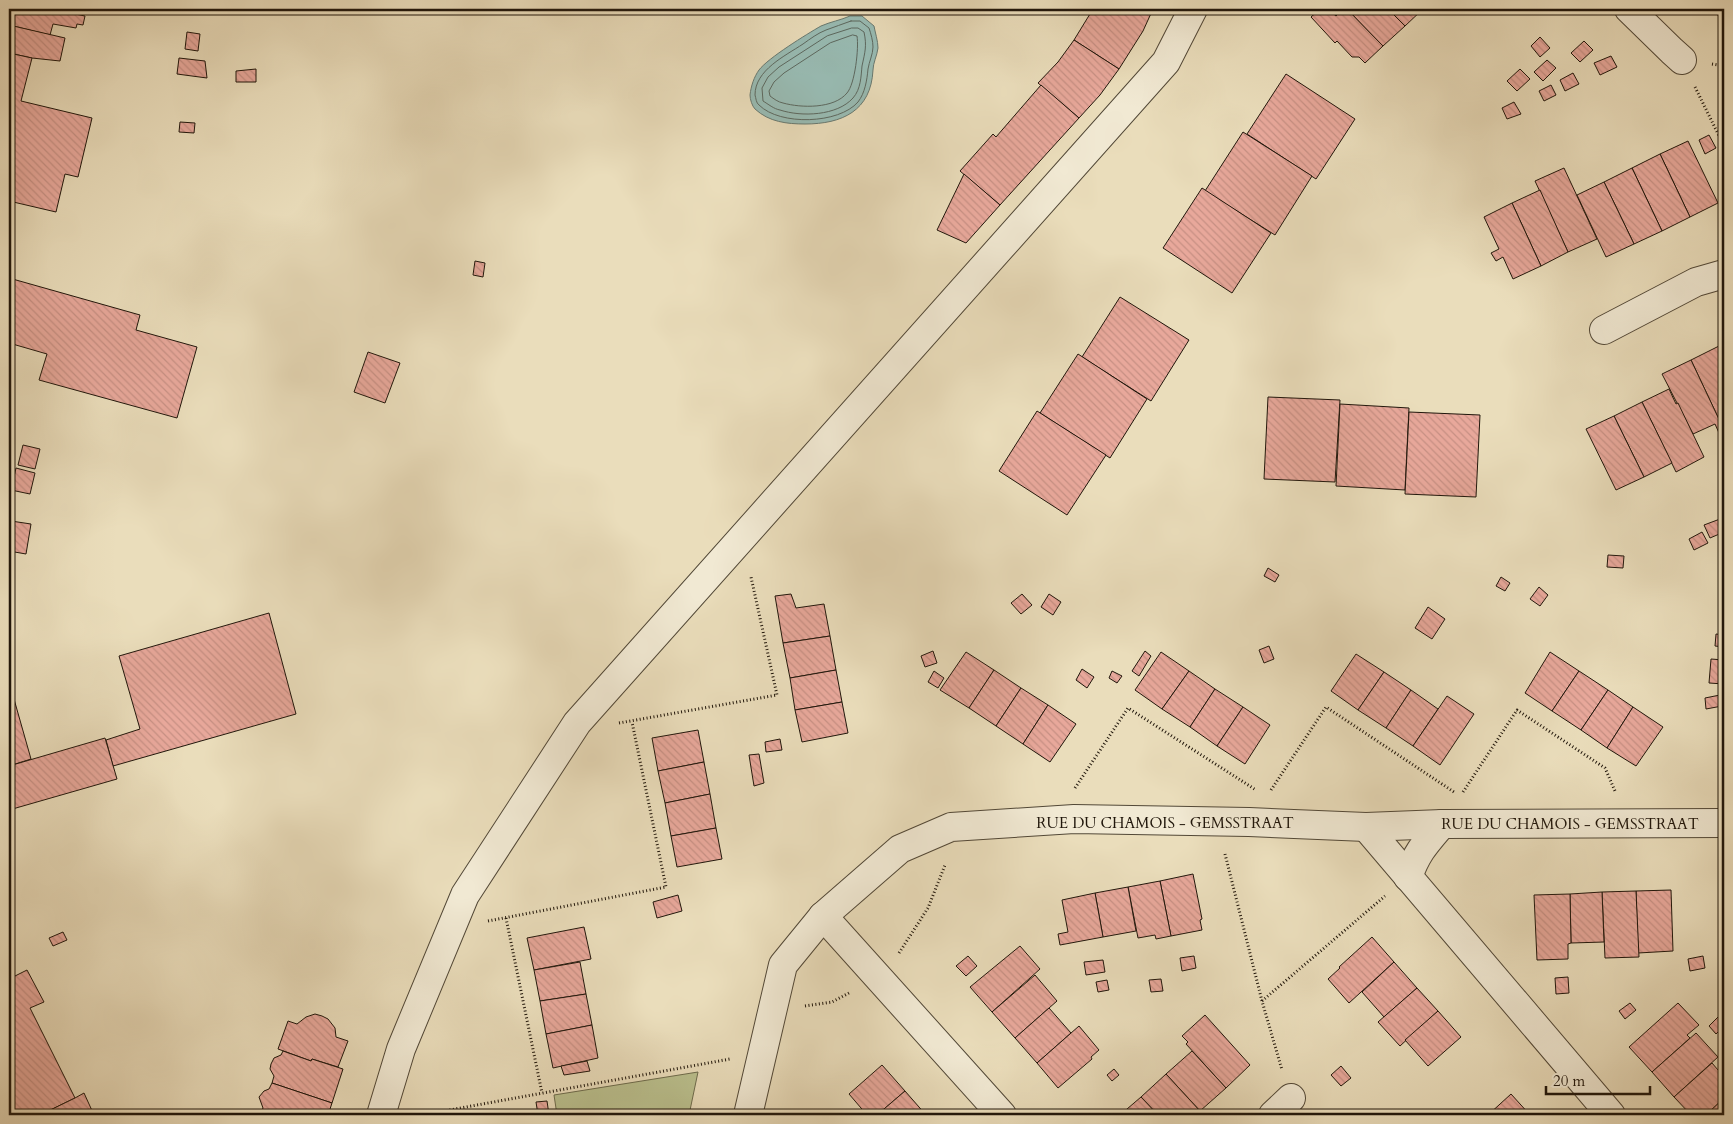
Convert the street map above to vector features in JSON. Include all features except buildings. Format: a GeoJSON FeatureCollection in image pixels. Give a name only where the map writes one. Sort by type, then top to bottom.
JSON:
{"type":"FeatureCollection","features":[{"type":"Feature","properties":{"kind":"street"},"geometry":{"type":"LineString","coordinates":[[381,1115],[401,1049],[465,896],[577,723],[1166,62],[1193,9]]}},
{"type":"Feature","properties":{"kind":"street"},"geometry":{"type":"LineString","coordinates":[[1629,9],[1682,60]]}},
{"type":"Feature","properties":{"kind":"street"},"geometry":{"type":"LineString","coordinates":[[1604,330],[1696,282],[1724,274]]}},
{"type":"Feature","properties":{"kind":"street","name":"RUE DU CHAMOIS - GEMSSTRAAT"},"geometry":{"type":"LineString","coordinates":[[748,1115],[783,965],[823,916],[900,849],[951,827],[1054,820],[1249,822],[1366,827],[1442,824],[1724,823]]}},
{"type":"Feature","properties":{"kind":"street"},"geometry":{"type":"LineString","coordinates":[[1408,877],[1414,859],[1420,849],[1442,824]]}},
{"type":"Feature","properties":{"kind":"street"},"geometry":{"type":"LineString","coordinates":[[1366,827],[1611,1115]]}},
{"type":"Feature","properties":{"kind":"street"},"geometry":{"type":"LineString","coordinates":[[823,916],[1002,1115]]}},
{"type":"Feature","properties":{"kind":"path"},"geometry":{"type":"LineString","coordinates":[[1682,60],[1724,146]]}},
{"type":"Feature","properties":{"kind":"path"},"geometry":{"type":"LineString","coordinates":[[577,723],[632,722],[777,695],[742,538]]}},
{"type":"Feature","properties":{"kind":"path"},"geometry":{"type":"LineString","coordinates":[[1249,822],[1326,707],[1460,796],[1517,710],[1605,768],[1627,823]]}},
{"type":"Feature","properties":{"kind":"path"},"geometry":{"type":"LineString","coordinates":[[1054,820],[1128,708],[1266,796]]}},
{"type":"Feature","properties":{"kind":"path"},"geometry":{"type":"LineString","coordinates":[[452,924],[506,918],[666,887],[632,722]]}},
{"type":"Feature","properties":{"kind":"path"},"geometry":{"type":"LineString","coordinates":[[1217,822],[1262,1001],[1282,1107]]}},
{"type":"Feature","properties":{"kind":"path"},"geometry":{"type":"LineString","coordinates":[[1262,1001],[1408,877]]}},
{"type":"Feature","properties":{"kind":"path"},"geometry":{"type":"LineString","coordinates":[[506,918],[542,1094]]}},
{"type":"Feature","properties":{"kind":"path"},"geometry":{"type":"LineString","coordinates":[[422,1115],[762,1053]]}},
{"type":"Feature","properties":{"kind":"green space"},"geometry":{"type":"Polygon","coordinates":[[[698,1072],[689,1115],[557,1115],[554,1095],[698,1072]]]}},
{"type":"Feature","properties":{"kind":"water"},"geometry":{"type":"Polygon","coordinates":[[[850,16],[862,16],[874,26],[878,45],[871,84],[867,96],[860,105],[842,118],[805,124],[772,119],[755,109],[750,98],[751,88],[759,70],[764,65],[788,46],[821,26],[850,16]]]}}]}
